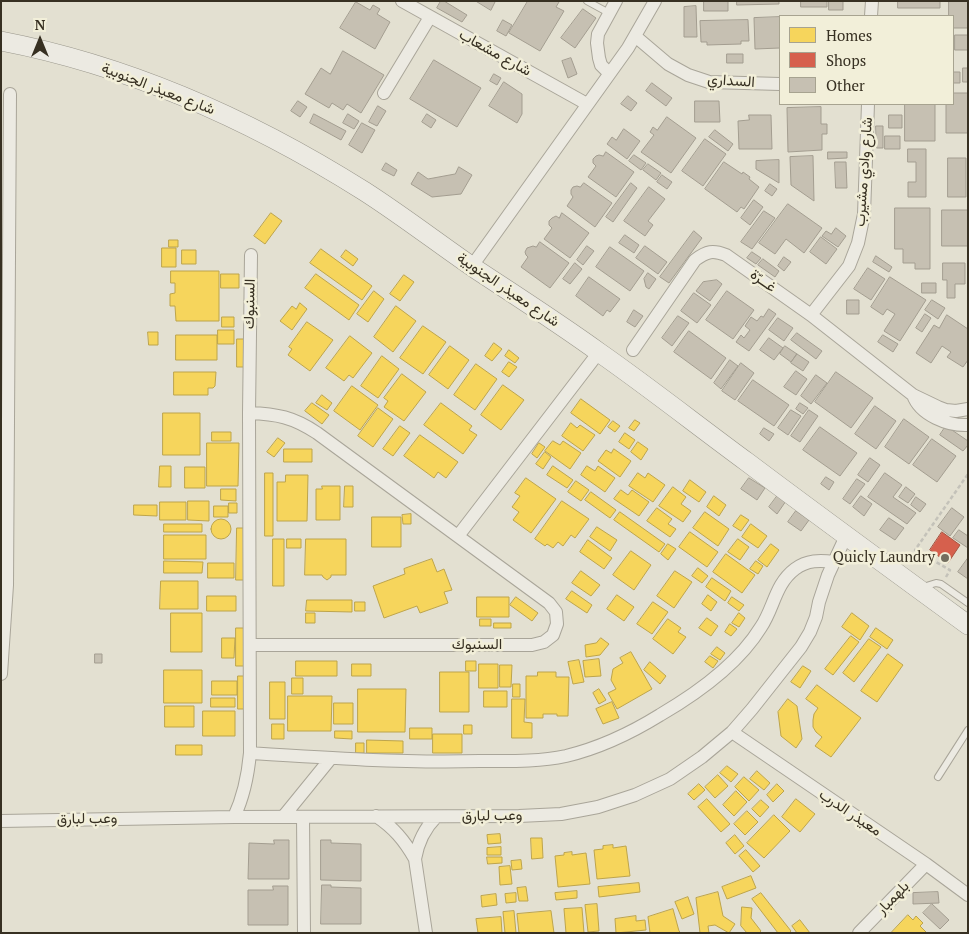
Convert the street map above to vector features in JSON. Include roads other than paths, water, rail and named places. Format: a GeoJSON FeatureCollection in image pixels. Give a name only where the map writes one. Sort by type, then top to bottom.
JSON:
{"type":"FeatureCollection","features":[{"type":"Feature","properties":{"kind":"street","name":"شارع مشعاب"},"geometry":{"type":"LineString","coordinates":[[402,1],[587,104]]}},
{"type":"Feature","properties":{"kind":"street"},"geometry":{"type":"LineString","coordinates":[[609,73],[599,58],[597,43],[598,34],[616,1]]}},
{"type":"Feature","properties":{"kind":"street"},"geometry":{"type":"LineString","coordinates":[[472,266],[628,48],[655,1]]}},
{"type":"Feature","properties":{"kind":"street"},"geometry":{"type":"LineString","coordinates":[[871,15],[872,1]]}},
{"type":"Feature","properties":{"kind":"street"},"geometry":{"type":"LineString","coordinates":[[384,93],[430,17]]}},
{"type":"Feature","properties":{"kind":"street","name":"السداري"},"geometry":{"type":"LineString","coordinates":[[635,36],[668,64],[688,76],[709,82],[779,84]]}},
{"type":"Feature","properties":{"kind":"street","name":"شارع معيذر الجنوبية"},"geometry":{"type":"LineString","coordinates":[[1,41],[93,64],[164,89],[234,118],[302,153],[366,193],[599,352],[968,625]]}},
{"type":"Feature","properties":{"kind":"street"},"geometry":{"type":"LineString","coordinates":[[1,674],[6,585],[4,398],[10,94]]}},
{"type":"Feature","properties":{"kind":"street","name":"شارع وادي مشيرب"},"geometry":{"type":"LineString","coordinates":[[811,315],[849,266],[858,242],[864,214],[868,105]]}},
{"type":"Feature","properties":{"kind":"street","name":"غــرّة"},"geometry":{"type":"LineString","coordinates":[[633,350],[695,260],[709,252],[719,252],[811,315],[913,395],[946,410],[968,409]]}},
{"type":"Feature","properties":{"kind":"street","name":"السنبوك"},"geometry":{"type":"LineString","coordinates":[[234,817],[245,788],[250,753],[249,413],[251,255]]}},
{"type":"Feature","properties":{"kind":"street"},"geometry":{"type":"LineString","coordinates":[[458,536],[599,352]]}},
{"type":"Feature","properties":{"kind":"street","name":"غــرّة"},"geometry":{"type":"LineString","coordinates":[[913,395],[917,404],[924,411],[946,422],[968,425]]}},
{"type":"Feature","properties":{"kind":"street","name":"السنبوك"},"geometry":{"type":"LineString","coordinates":[[249,413],[270,413],[306,425],[549,603],[556,612],[557,624],[553,635],[544,642],[532,645],[250,645]]}},
{"type":"Feature","properties":{"kind":"street","name":"وعب لبارق"},"geometry":{"type":"LineString","coordinates":[[1,821],[234,817],[519,816],[561,814],[598,807],[635,795],[670,779],[702,758],[732,732],[752,709],[801,648],[810,632],[823,588],[846,536]]}},
{"type":"Feature","properties":{"kind":"street"},"geometry":{"type":"LineString","coordinates":[[250,753],[459,762],[534,760],[566,756],[597,747],[659,716],[722,671],[755,637],[768,616],[778,588],[795,569],[816,560],[834,562]]}},
{"type":"Feature","properties":{"kind":"street","name":"معيذر الدرب"},"geometry":{"type":"LineString","coordinates":[[732,732],[926,864],[968,895]]}},
{"type":"Feature","properties":{"kind":"street"},"geometry":{"type":"LineString","coordinates":[[284,817],[332,758]]}},
{"type":"Feature","properties":{"kind":"street"},"geometry":{"type":"LineString","coordinates":[[376,816],[399,835],[415,859]]}},
{"type":"Feature","properties":{"kind":"street"},"geometry":{"type":"LineString","coordinates":[[303,817],[304,933]]}},
{"type":"Feature","properties":{"kind":"street"},"geometry":{"type":"LineString","coordinates":[[426,933],[415,859],[416,850],[424,832],[436,817]]}},
{"type":"Feature","properties":{"kind":"street","name":"بلهمبار"},"geometry":{"type":"LineString","coordinates":[[859,933],[926,864]]}},
{"type":"Feature","properties":{"kind":"lane"},"geometry":{"type":"LineString","coordinates":[[587,1],[609,13]]}},
{"type":"Feature","properties":{"kind":"lane"},"geometry":{"type":"LineString","coordinates":[[918,589],[936,583],[941,584],[968,602]]}},
{"type":"Feature","properties":{"kind":"lane"},"geometry":{"type":"LineString","coordinates":[[938,777],[968,730]]}},
{"type":"Feature","properties":{"kind":"place","name":"Quicly Laundry"},"geometry":{"type":"Point","coordinates":[945,558]}}]}
